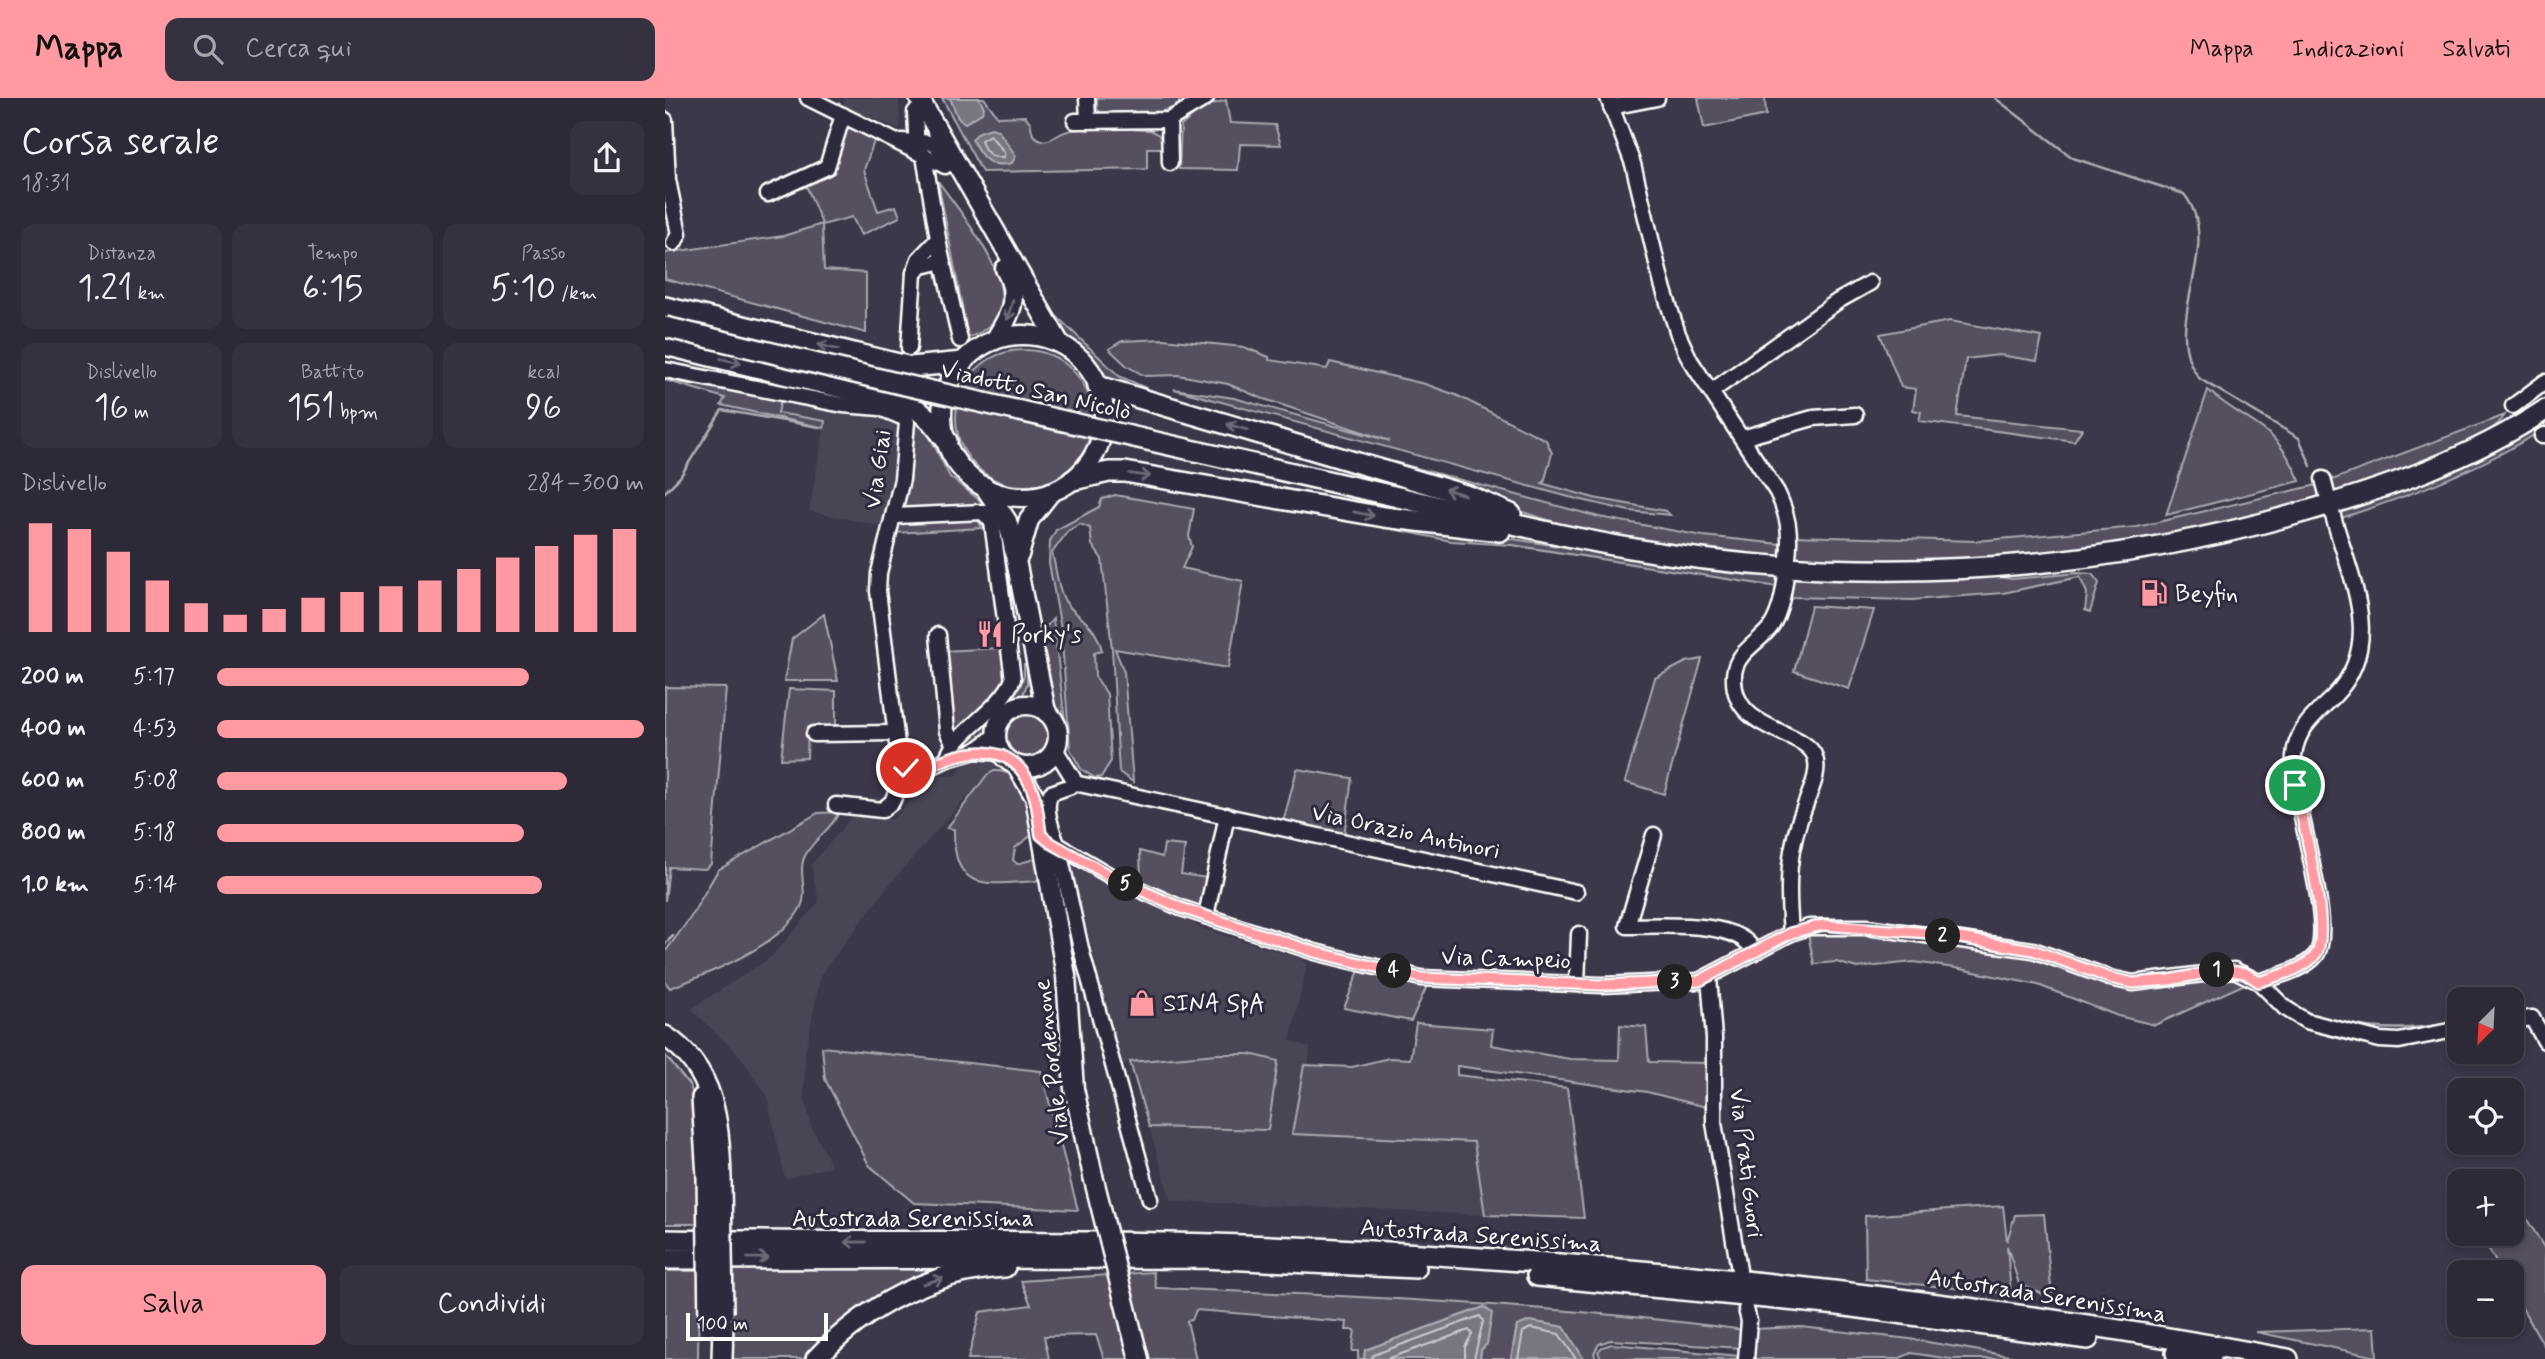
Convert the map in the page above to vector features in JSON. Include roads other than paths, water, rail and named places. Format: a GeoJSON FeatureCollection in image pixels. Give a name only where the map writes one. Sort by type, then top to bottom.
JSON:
{"type":"FeatureCollection","features":[{"type":"Feature","properties":{"kind":"highway"},"geometry":{"type":"LineString","coordinates":[[665,307],[911,367],[963,362]]}},
{"type":"Feature","properties":{"kind":"highway","name":"Viadotto San Nicolò"},"geometry":{"type":"LineString","coordinates":[[665,327],[892,382],[1564,534]]}},
{"type":"Feature","properties":{"kind":"highway"},"geometry":{"type":"LineString","coordinates":[[665,345],[912,405],[931,421],[947,442]]}},
{"type":"Feature","properties":{"kind":"highway"},"geometry":{"type":"LineString","coordinates":[[1098,386],[1469,496],[1514,515],[1543,523],[1564,534],[1644,550],[1790,567],[1954,569],[2056,561],[2197,540],[2325,506],[2448,462],[2545,410]]}},
{"type":"Feature","properties":{"kind":"highway"},"geometry":{"type":"LineString","coordinates":[[1073,480],[1109,472],[1125,472],[1431,524],[1544,537],[1564,534]]}},
{"type":"Feature","properties":{"kind":"highway"},"geometry":{"type":"LineString","coordinates":[[665,1036],[690,1058],[703,1076],[719,1125],[714,1178],[716,1325],[722,1359]]}},
{"type":"Feature","properties":{"kind":"highway"},"geometry":{"type":"LineString","coordinates":[[665,1047],[680,1060],[701,1096],[714,1178]]}},
{"type":"Feature","properties":{"kind":"highway"},"geometry":{"type":"LineString","coordinates":[[665,1231],[786,1242]]}},
{"type":"Feature","properties":{"kind":"highway","name":"Autostrada Serenissima"},"geometry":{"type":"LineString","coordinates":[[665,1240],[1206,1244],[1534,1262],[1736,1279],[1939,1303],[2288,1359]]}},
{"type":"Feature","properties":{"kind":"highway","name":"Autostrada Serenissima"},"geometry":{"type":"LineString","coordinates":[[665,1259],[996,1256],[1203,1258],[1520,1274],[1737,1294],[1939,1317],[2211,1359]]}},
{"type":"Feature","properties":{"kind":"highway"},"geometry":{"type":"LineString","coordinates":[[817,1359],[853,1323],[879,1306],[918,1286],[960,1274],[1002,1267],[1174,1265],[1203,1258]]}},
{"type":"Feature","properties":{"kind":"highway"},"geometry":{"type":"LineString","coordinates":[[709,1359],[716,1325]]}},
{"type":"Feature","properties":{"kind":"main road","name":"Viale Pordenone"},"geometry":{"type":"LineString","coordinates":[[914,108],[922,148],[945,166],[1011,279],[1014,289],[1011,312],[995,340],[963,362],[951,379],[944,399],[943,421],[947,442],[959,465],[983,486],[1007,521],[1018,562],[1046,712],[1057,730],[1035,797]]}},
{"type":"Feature","properties":{"kind":"main road","name":"Viale Pordenone"},"geometry":{"type":"LineString","coordinates":[[914,108],[985,216],[1060,344],[1083,362],[1098,386],[1104,413],[1101,437],[1090,461],[1073,480],[1051,492],[1017,496],[983,486]]}},
{"type":"Feature","properties":{"kind":"main road","name":"Viale Pordenone"},"geometry":{"type":"LineString","coordinates":[[995,340],[1028,335],[1060,344]]}},
{"type":"Feature","properties":{"kind":"main road","name":"Viale Pordenone"},"geometry":{"type":"LineString","coordinates":[[1018,562],[1029,520],[1051,492]]}},
{"type":"Feature","properties":{"kind":"main road","name":"Viale Pordenone"},"geometry":{"type":"LineString","coordinates":[[1037,664],[1032,687],[1022,706],[1004,716],[999,744],[1017,765],[1035,797],[1050,845],[1066,976],[1074,1089],[1139,1359]]}},
{"type":"Feature","properties":{"kind":"main road"},"geometry":{"type":"LineString","coordinates":[[1022,706],[1035,706],[1046,712]]}},
{"type":"Feature","properties":{"kind":"main road"},"geometry":{"type":"LineString","coordinates":[[1017,765],[1028,767],[1049,756]]}},
{"type":"Feature","properties":{"kind":"street"},"geometry":{"type":"LineString","coordinates":[[808,98],[893,139],[922,148],[940,250],[960,340]]}},
{"type":"Feature","properties":{"kind":"street"},"geometry":{"type":"LineString","coordinates":[[1087,98],[1081,121],[1169,120],[1206,98]]}},
{"type":"Feature","properties":{"kind":"street"},"geometry":{"type":"LineString","coordinates":[[1657,98],[1610,103],[1633,164],[1661,284],[1678,334],[1786,510],[1791,532],[1788,557]]}},
{"type":"Feature","properties":{"kind":"street"},"geometry":{"type":"LineString","coordinates":[[893,139],[910,133],[914,108]]}},
{"type":"Feature","properties":{"kind":"street"},"geometry":{"type":"LineString","coordinates":[[768,194],[827,167],[843,115]]}},
{"type":"Feature","properties":{"kind":"street"},"geometry":{"type":"LineString","coordinates":[[665,120],[668,180],[679,234],[674,243]]}},
{"type":"Feature","properties":{"kind":"street"},"geometry":{"type":"LineString","coordinates":[[1169,120],[1170,163]]}},
{"type":"Feature","properties":{"kind":"street","name":"Viale Pordenone"},"geometry":{"type":"LineString","coordinates":[[922,148],[935,143],[975,208],[985,216]]}},
{"type":"Feature","properties":{"kind":"street"},"geometry":{"type":"LineString","coordinates":[[909,348],[914,273],[919,259],[940,250]]}},
{"type":"Feature","properties":{"kind":"street"},"geometry":{"type":"LineString","coordinates":[[914,273],[940,250]]}},
{"type":"Feature","properties":{"kind":"street"},"geometry":{"type":"LineString","coordinates":[[1712,391],[1838,301],[1870,283]]}},
{"type":"Feature","properties":{"kind":"street","name":"Via Giai"},"geometry":{"type":"LineString","coordinates":[[665,370],[830,402],[880,408],[901,415],[907,422],[902,479],[895,516],[882,557],[878,591],[895,733],[904,776]]}},
{"type":"Feature","properties":{"kind":"street"},"geometry":{"type":"LineString","coordinates":[[2513,406],[2545,382]]}},
{"type":"Feature","properties":{"kind":"street"},"geometry":{"type":"LineString","coordinates":[[1742,438],[1813,418],[1855,415]]}},
{"type":"Feature","properties":{"kind":"street"},"geometry":{"type":"LineString","coordinates":[[2259,982],[2298,967],[2315,955],[2321,943],[2321,917],[2295,785],[2294,756],[2298,737],[2314,713],[2343,686],[2356,668],[2361,610],[2323,480]]}},
{"type":"Feature","properties":{"kind":"street"},"geometry":{"type":"LineString","coordinates":[[895,516],[983,512],[992,522],[1013,678],[997,703],[954,745],[947,759]]}},
{"type":"Feature","properties":{"kind":"street"},"geometry":{"type":"LineString","coordinates":[[1786,574],[1782,599],[1771,626],[1741,657],[1734,677],[1742,702],[1750,713],[1772,729],[1811,750],[1816,759],[1816,772],[1789,857],[1791,933]]}},
{"type":"Feature","properties":{"kind":"street"},"geometry":{"type":"LineString","coordinates":[[938,635],[947,731],[954,745]]}},
{"type":"Feature","properties":{"kind":"street"},"geometry":{"type":"LineString","coordinates":[[814,734],[895,733]]}},
{"type":"Feature","properties":{"kind":"street"},"geometry":{"type":"LineString","coordinates":[[836,805],[882,810],[892,802],[904,776],[947,759],[999,744]]}},
{"type":"Feature","properties":{"kind":"street"},"geometry":{"type":"LineString","coordinates":[[1049,756],[1074,782],[1056,788],[1048,799],[1054,835],[1050,845],[1062,864],[1082,953],[1150,1199]]}},
{"type":"Feature","properties":{"kind":"street","name":"Via Orazio Antinori"},"geometry":{"type":"LineString","coordinates":[[1074,782],[1576,892]]}},
{"type":"Feature","properties":{"kind":"street"},"geometry":{"type":"LineString","coordinates":[[1206,916],[1227,815]]}},
{"type":"Feature","properties":{"kind":"street"},"geometry":{"type":"LineString","coordinates":[[1654,835],[1627,926],[1702,928],[1736,933],[1750,942],[1754,952]]}},
{"type":"Feature","properties":{"kind":"street","name":"Via Campeio"},"geometry":{"type":"LineString","coordinates":[[1050,845],[1151,895],[1206,916],[1315,952],[1421,978],[1577,984],[1699,981],[1791,933],[1823,925],[1867,927],[2033,950],[2110,978],[2133,983],[2169,980],[2222,970],[2245,973],[2259,982],[2285,1008],[2306,1021],[2328,1028],[2390,1041],[2447,1032]]}},
{"type":"Feature","properties":{"kind":"street"},"geometry":{"type":"LineString","coordinates":[[1577,984],[1579,934]]}},
{"type":"Feature","properties":{"kind":"street","name":"Via Prati Guori"},"geometry":{"type":"LineString","coordinates":[[1709,977],[1714,1038],[1714,1124],[1739,1270]]}},
{"type":"Feature","properties":{"kind":"street"},"geometry":{"type":"LineString","coordinates":[[2538,1017],[2545,1041]]}},
{"type":"Feature","properties":{"kind":"street"},"geometry":{"type":"LineString","coordinates":[[1746,1308],[1749,1321],[1746,1359]]}},
{"type":"Feature","properties":{"kind":"water"},"geometry":{"type":"Polygon","coordinates":[[[950,98],[979,98],[984,107],[982,113],[965,123],[958,118],[950,98]]]}},
{"type":"Feature","properties":{"kind":"water"},"geometry":{"type":"Polygon","coordinates":[[[991,128],[998,130],[1016,156],[1012,163],[992,163],[983,157],[975,146],[972,139],[979,132],[991,128]]]}},
{"type":"Feature","properties":{"kind":"water"},"geometry":{"type":"Polygon","coordinates":[[[1484,1307],[1492,1313],[1487,1344],[1481,1350],[1480,1359],[1364,1359],[1365,1350],[1484,1307]]]}},
{"type":"Feature","properties":{"kind":"water"},"geometry":{"type":"Polygon","coordinates":[[[1530,1321],[1564,1327],[1584,1359],[1511,1359],[1517,1326],[1530,1321]]]}},
{"type":"Feature","properties":{"kind":"waterway"},"geometry":{"type":"LineString","coordinates":[[1995,98],[2073,158],[2184,194],[2195,215],[2198,238],[2187,311],[2185,335],[2188,358],[2200,379],[2299,438],[2311,466]]}},
{"type":"Feature","properties":{"kind":"waterway"},"geometry":{"type":"LineString","coordinates":[[665,492],[680,477],[722,410],[819,427]]}},
{"type":"Feature","properties":{"kind":"waterway"},"geometry":{"type":"LineString","coordinates":[[665,944],[673,936]]}},
{"type":"Feature","properties":{"kind":"waterway"},"geometry":{"type":"LineString","coordinates":[[2276,989],[2300,1009],[2323,1019]]}},
{"type":"Feature","properties":{"kind":"waterway"},"geometry":{"type":"LineString","coordinates":[[2343,1023],[2373,1028],[2447,1024]]}},
{"type":"Feature","properties":{"kind":"place","name":"Beyfin"},"geometry":{"type":"Point","coordinates":[2154,593]}},
{"type":"Feature","properties":{"kind":"place","name":"Porky's"},"geometry":{"type":"Point","coordinates":[990,634]}},
{"type":"Feature","properties":{"kind":"place","name":"SINA SpA"},"geometry":{"type":"Point","coordinates":[1142,1003]}}]}
